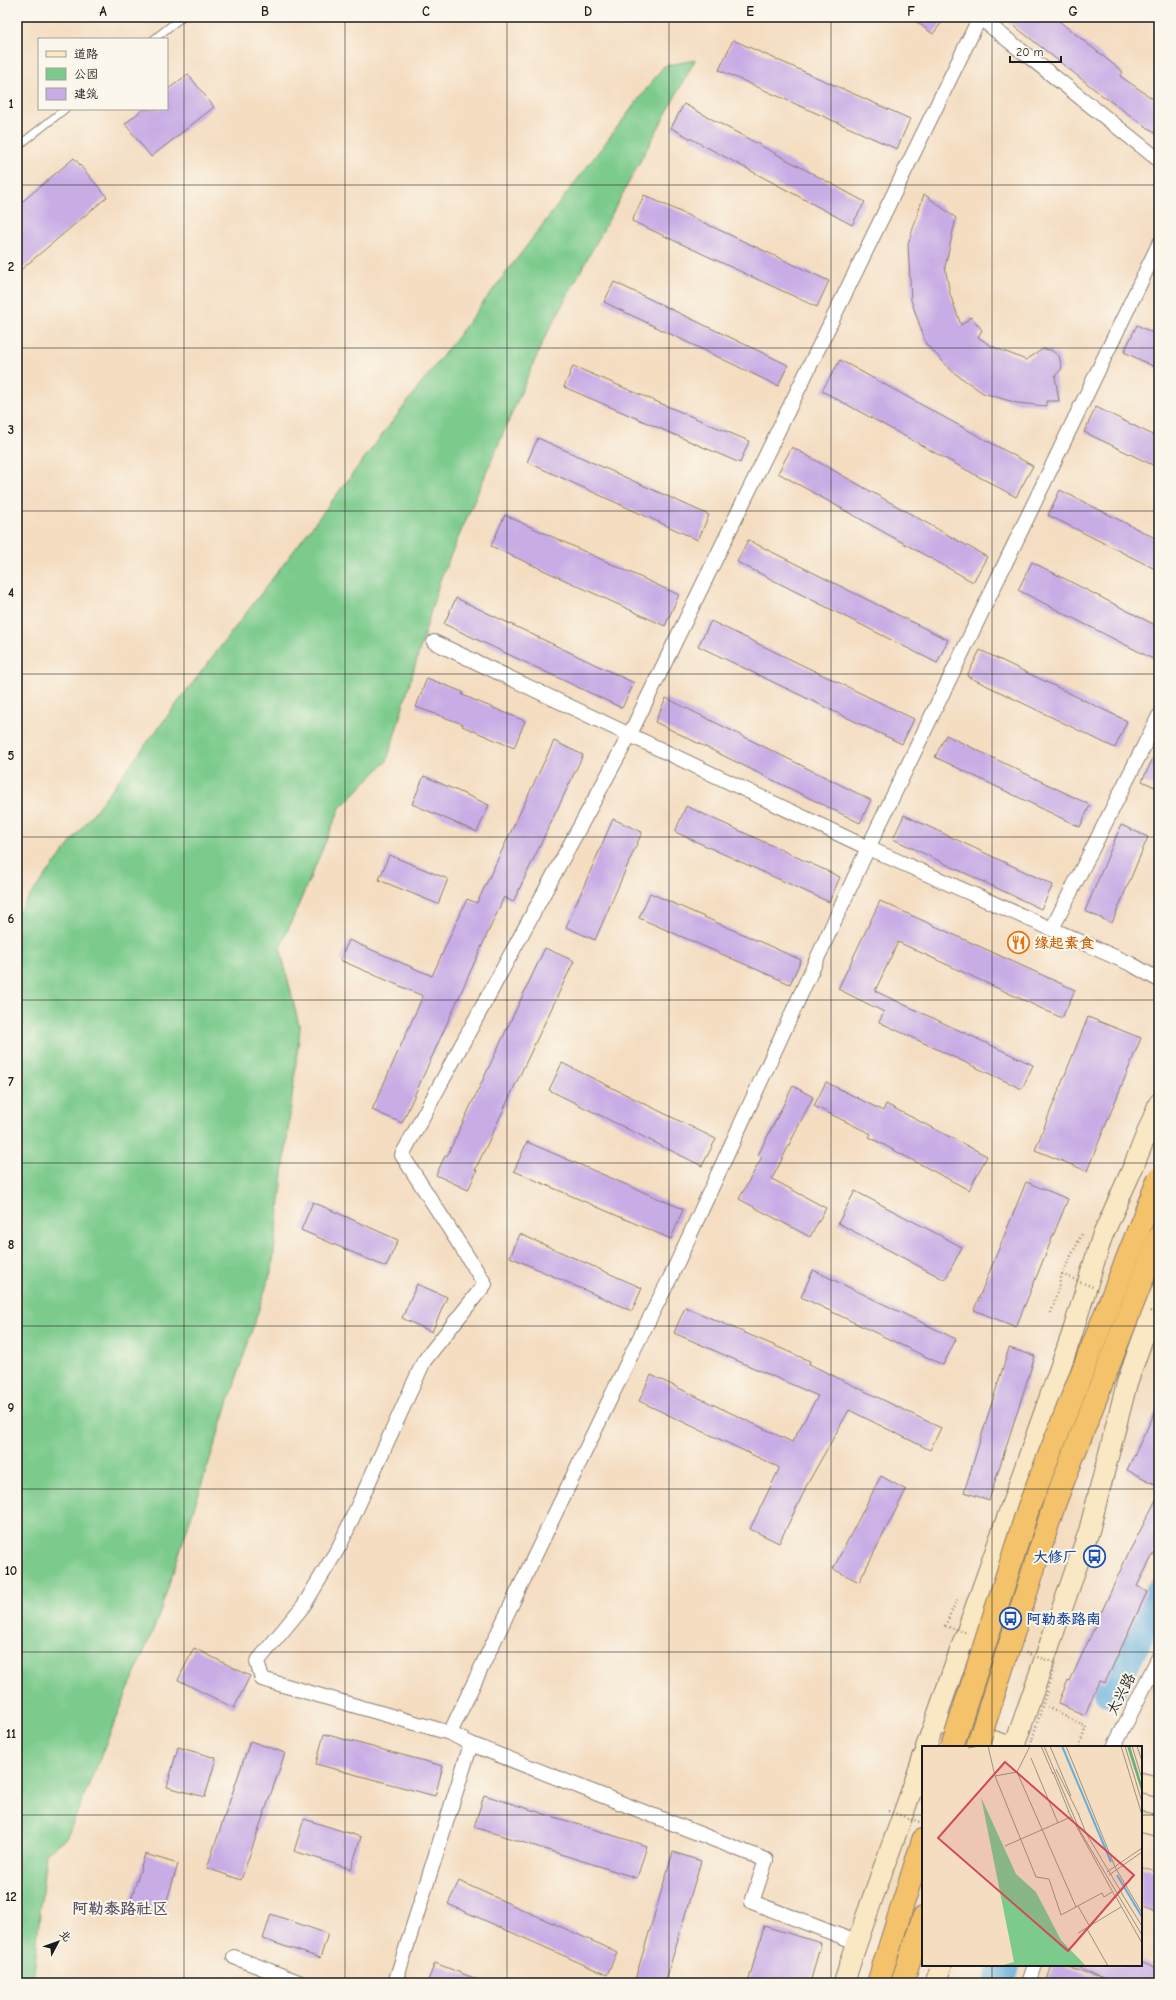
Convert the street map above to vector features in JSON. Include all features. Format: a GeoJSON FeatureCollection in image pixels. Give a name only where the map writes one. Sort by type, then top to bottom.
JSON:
{"type":"FeatureCollection","features":[{"type":"Feature","properties":{"kind":"highway"},"geometry":{"type":"LineString","coordinates":[[952,1746],[1029,1506],[1159,1178]]}},
{"type":"Feature","properties":{"kind":"highway"},"geometry":{"type":"LineString","coordinates":[[977,1746],[1055,1502],[1159,1237]]}},
{"type":"Feature","properties":{"kind":"highway"},"geometry":{"type":"LineString","coordinates":[[878,1983],[922,1843]]}},
{"type":"Feature","properties":{"kind":"highway"},"geometry":{"type":"LineString","coordinates":[[902,1983],[922,1921]]}},
{"type":"Feature","properties":{"kind":"main road"},"geometry":{"type":"LineString","coordinates":[[927,1746],[1072,1334],[1102,1237],[1134,1165],[1159,1103]]}},
{"type":"Feature","properties":{"kind":"main road"},"geometry":{"type":"LineString","coordinates":[[1013,1746],[1089,1531],[1127,1383],[1159,1292]]}},
{"type":"Feature","properties":{"kind":"main road"},"geometry":{"type":"LineString","coordinates":[[935,1722],[1010,1746]]}},
{"type":"Feature","properties":{"kind":"main road"},"geometry":{"type":"LineString","coordinates":[[844,1983],[856,1942],[902,1821],[922,1762]]}},
{"type":"Feature","properties":{"kind":"main road"},"geometry":{"type":"LineString","coordinates":[[1142,1783],[1159,1787]]}},
{"type":"Feature","properties":{"kind":"main road"},"geometry":{"type":"LineString","coordinates":[[1142,1822],[1159,1826]]}},
{"type":"Feature","properties":{"kind":"main road"},"geometry":{"type":"LineString","coordinates":[[935,1983],[942,1966]]}},
{"type":"Feature","properties":{"kind":"street"},"geometry":{"type":"LineString","coordinates":[[856,1942],[752,1902],[766,1860],[471,1744],[450,1733],[262,1679],[257,1662],[304,1605],[340,1545],[424,1361],[485,1284],[402,1155],[629,736],[979,17],[1159,160]]}},
{"type":"Feature","properties":{"kind":"street"},"geometry":{"type":"LineString","coordinates":[[450,1733],[628,1360],[671,1276],[868,848],[1159,244]]}},
{"type":"Feature","properties":{"kind":"street"},"geometry":{"type":"LineString","coordinates":[[434,642],[629,736],[868,848],[1131,964],[1159,980]]}},
{"type":"Feature","properties":{"kind":"street"},"geometry":{"type":"LineString","coordinates":[[1052,929],[1159,716]]}},
{"type":"Feature","properties":{"kind":"street","name":"太兴路"},"geometry":{"type":"LineString","coordinates":[[1114,1746],[1159,1657]]}},
{"type":"Feature","properties":{"kind":"street"},"geometry":{"type":"LineString","coordinates":[[395,1983],[471,1744]]}},
{"type":"Feature","properties":{"kind":"street"},"geometry":{"type":"LineString","coordinates":[[234,1957],[301,1983]]}},
{"type":"Feature","properties":{"kind":"street"},"geometry":{"type":"LineString","coordinates":[[1029,1983],[1035,1966]]}},
{"type":"Feature","properties":{"kind":"lane"},"geometry":{"type":"LineString","coordinates":[[155,38],[182,17]]}},
{"type":"Feature","properties":{"kind":"lane"},"geometry":{"type":"LineString","coordinates":[[17,147],[64,110]]}},
{"type":"Feature","properties":{"kind":"path"},"geometry":{"type":"LineString","coordinates":[[1051,1313],[1062,1274],[1083,1232]]}},
{"type":"Feature","properties":{"kind":"path"},"geometry":{"type":"LineString","coordinates":[[945,1626],[959,1594]]}},
{"type":"Feature","properties":{"kind":"path"},"geometry":{"type":"LineString","coordinates":[[1043,1705],[1086,1727],[1079,1746]]}},
{"type":"Feature","properties":{"kind":"path"},"geometry":{"type":"LineString","coordinates":[[888,1812],[922,1823]]}},
{"type":"Feature","properties":{"kind":"green space"},"geometry":{"type":"Polygon","coordinates":[[[695,60],[544,339],[440,580],[387,761],[340,808],[280,948],[300,1029],[272,1269],[158,1618],[67,1837],[46,1853],[33,1983],[17,1983],[17,913],[664,66],[695,60]]]}},
{"type":"Feature","properties":{"kind":"building"},"geometry":{"type":"Polygon","coordinates":[[[910,17],[946,17],[933,34],[910,17]]]}},
{"type":"Feature","properties":{"kind":"building"},"geometry":{"type":"Polygon","coordinates":[[[1003,17],[1054,17],[1123,72],[1120,76],[1159,103],[1159,136],[1103,96],[1003,17]]]}},
{"type":"Feature","properties":{"kind":"building"},"geometry":{"type":"Polygon","coordinates":[[[733,40],[910,119],[897,149],[719,70],[733,40]]]}},
{"type":"Feature","properties":{"kind":"building"},"geometry":{"type":"Polygon","coordinates":[[[188,74],[214,107],[151,157],[125,124],[142,110],[168,110],[168,89],[188,74]]]}},
{"type":"Feature","properties":{"kind":"building"},"geometry":{"type":"Polygon","coordinates":[[[684,104],[865,202],[852,225],[671,128],[684,104]]]}},
{"type":"Feature","properties":{"kind":"building"},"geometry":{"type":"Polygon","coordinates":[[[74,158],[107,197],[17,273],[17,206],[74,158]]]}},
{"type":"Feature","properties":{"kind":"building"},"geometry":{"type":"Polygon","coordinates":[[[924,194],[956,218],[945,267],[950,294],[961,325],[971,317],[982,330],[978,337],[991,346],[1026,360],[1043,349],[1051,350],[1059,356],[1062,368],[1055,376],[1059,401],[1046,401],[1046,406],[1017,403],[983,393],[953,372],[926,344],[911,300],[908,244],[924,194]]]}},
{"type":"Feature","properties":{"kind":"building"},"geometry":{"type":"Polygon","coordinates":[[[644,195],[829,281],[817,307],[632,221],[644,195]]]}},
{"type":"Feature","properties":{"kind":"building"},"geometry":{"type":"Polygon","coordinates":[[[614,282],[788,365],[778,386],[604,302],[614,282]]]}},
{"type":"Feature","properties":{"kind":"building"},"geometry":{"type":"Polygon","coordinates":[[[1137,325],[1159,336],[1159,369],[1124,352],[1137,325]]]}},
{"type":"Feature","properties":{"kind":"building"},"geometry":{"type":"Polygon","coordinates":[[[840,360],[1033,466],[1016,497],[822,391],[840,360]]]}},
{"type":"Feature","properties":{"kind":"building"},"geometry":{"type":"Polygon","coordinates":[[[573,366],[749,441],[740,463],[564,387],[573,366]]]}},
{"type":"Feature","properties":{"kind":"building"},"geometry":{"type":"Polygon","coordinates":[[[1096,407],[1159,438],[1159,468],[1084,432],[1096,407]]]}},
{"type":"Feature","properties":{"kind":"building"},"geometry":{"type":"Polygon","coordinates":[[[538,438],[709,515],[698,540],[527,462],[538,438]]]}},
{"type":"Feature","properties":{"kind":"building"},"geometry":{"type":"Polygon","coordinates":[[[792,447],[987,557],[973,582],[778,473],[792,447]]]}},
{"type":"Feature","properties":{"kind":"building"},"geometry":{"type":"Polygon","coordinates":[[[1060,490],[1159,540],[1159,571],[1048,515],[1060,490]]]}},
{"type":"Feature","properties":{"kind":"building"},"geometry":{"type":"Polygon","coordinates":[[[505,515],[679,595],[665,626],[491,546],[505,515]]]}},
{"type":"Feature","properties":{"kind":"building"},"geometry":{"type":"Polygon","coordinates":[[[748,540],[948,640],[937,663],[737,562],[748,540]]]}},
{"type":"Feature","properties":{"kind":"building"},"geometry":{"type":"Polygon","coordinates":[[[1032,562],[1159,627],[1159,662],[1018,590],[1032,562]]]}},
{"type":"Feature","properties":{"kind":"building"},"geometry":{"type":"Polygon","coordinates":[[[456,598],[634,683],[622,708],[444,624],[456,598]]]}},
{"type":"Feature","properties":{"kind":"building"},"geometry":{"type":"Polygon","coordinates":[[[711,621],[914,719],[902,744],[698,646],[711,621]]]}},
{"type":"Feature","properties":{"kind":"building"},"geometry":{"type":"Polygon","coordinates":[[[980,650],[1127,721],[1115,748],[967,676],[980,650]]]}},
{"type":"Feature","properties":{"kind":"building"},"geometry":{"type":"Polygon","coordinates":[[[427,678],[463,692],[462,695],[525,721],[514,748],[462,726],[463,724],[416,707],[427,678]]]}},
{"type":"Feature","properties":{"kind":"building"},"geometry":{"type":"Polygon","coordinates":[[[666,698],[871,800],[860,823],[655,722],[666,698]]]}},
{"type":"Feature","properties":{"kind":"building"},"geometry":{"type":"Polygon","coordinates":[[[946,735],[1090,805],[1080,827],[935,757],[946,735]]]}},
{"type":"Feature","properties":{"kind":"building"},"geometry":{"type":"Polygon","coordinates":[[[554,741],[583,755],[513,902],[504,897],[402,1123],[372,1110],[423,996],[340,960],[349,940],[432,976],[467,899],[477,903],[554,741]]]}},
{"type":"Feature","properties":{"kind":"building"},"geometry":{"type":"Polygon","coordinates":[[[1159,746],[1159,789],[1142,781],[1159,746]]]}},
{"type":"Feature","properties":{"kind":"building"},"geometry":{"type":"Polygon","coordinates":[[[424,776],[489,805],[477,832],[412,804],[424,776]]]}},
{"type":"Feature","properties":{"kind":"building"},"geometry":{"type":"Polygon","coordinates":[[[686,806],[840,877],[829,902],[675,832],[686,806]]]}},
{"type":"Feature","properties":{"kind":"building"},"geometry":{"type":"Polygon","coordinates":[[[904,815],[1053,885],[1041,909],[893,839],[904,815]]]}},
{"type":"Feature","properties":{"kind":"building"},"geometry":{"type":"Polygon","coordinates":[[[613,819],[642,832],[595,940],[566,927],[613,819]]]}},
{"type":"Feature","properties":{"kind":"building"},"geometry":{"type":"Polygon","coordinates":[[[1121,825],[1148,837],[1112,923],[1085,911],[1121,825]]]}},
{"type":"Feature","properties":{"kind":"building"},"geometry":{"type":"Polygon","coordinates":[[[389,855],[448,879],[438,904],[379,880],[389,855]]]}},
{"type":"Feature","properties":{"kind":"building"},"geometry":{"type":"Polygon","coordinates":[[[650,893],[801,960],[790,984],[639,918],[650,893]]]}},
{"type":"Feature","properties":{"kind":"building"},"geometry":{"type":"Polygon","coordinates":[[[880,901],[1075,990],[1062,1018],[898,942],[875,991],[1033,1065],[1022,1089],[879,1022],[884,1012],[838,989],[880,901]]]}},
{"type":"Feature","properties":{"kind":"building"},"geometry":{"type":"Polygon","coordinates":[[[545,948],[574,961],[475,1170],[477,1170],[468,1190],[436,1175],[445,1156],[447,1156],[545,948]]]}},
{"type":"Feature","properties":{"kind":"building"},"geometry":{"type":"Polygon","coordinates":[[[1088,1017],[1141,1038],[1087,1171],[1035,1150],[1088,1017]]]}},
{"type":"Feature","properties":{"kind":"building"},"geometry":{"type":"Polygon","coordinates":[[[562,1063],[716,1139],[702,1166],[549,1090],[562,1063]]]}},
{"type":"Feature","properties":{"kind":"building"},"geometry":{"type":"Polygon","coordinates":[[[826,1082],[883,1111],[886,1104],[987,1156],[969,1190],[869,1137],[871,1134],[814,1106],[826,1082]]]}},
{"type":"Feature","properties":{"kind":"building"},"geometry":{"type":"Polygon","coordinates":[[[793,1086],[813,1097],[772,1179],[826,1208],[810,1237],[739,1199],[762,1157],[758,1155],[793,1086]]]}},
{"type":"Feature","properties":{"kind":"building"},"geometry":{"type":"Polygon","coordinates":[[[527,1142],[683,1209],[671,1239],[514,1171],[527,1142]]]}},
{"type":"Feature","properties":{"kind":"building"},"geometry":{"type":"Polygon","coordinates":[[[1026,1182],[1068,1199],[1016,1327],[974,1310],[1026,1182]]]}},
{"type":"Feature","properties":{"kind":"building"},"geometry":{"type":"Polygon","coordinates":[[[855,1191],[962,1247],[945,1280],[838,1223],[855,1191]]]}},
{"type":"Feature","properties":{"kind":"building"},"geometry":{"type":"Polygon","coordinates":[[[313,1202],[398,1240],[386,1267],[301,1230],[313,1202]]]}},
{"type":"Feature","properties":{"kind":"building"},"geometry":{"type":"Polygon","coordinates":[[[520,1234],[642,1288],[632,1311],[510,1257],[520,1234]]]}},
{"type":"Feature","properties":{"kind":"building"},"geometry":{"type":"Polygon","coordinates":[[[813,1270],[956,1339],[943,1365],[801,1297],[813,1270]]]}},
{"type":"Feature","properties":{"kind":"building"},"geometry":{"type":"Polygon","coordinates":[[[417,1284],[447,1297],[432,1332],[402,1318],[417,1284]]]}},
{"type":"Feature","properties":{"kind":"building"},"geometry":{"type":"Polygon","coordinates":[[[685,1307],[810,1361],[809,1364],[941,1428],[930,1450],[849,1410],[804,1490],[779,1543],[750,1529],[779,1469],[778,1467],[639,1401],[651,1375],[792,1442],[818,1396],[674,1333],[685,1307]]]}},
{"type":"Feature","properties":{"kind":"building"},"geometry":{"type":"Polygon","coordinates":[[[1009,1348],[1035,1356],[989,1500],[964,1492],[1009,1348]]]}},
{"type":"Feature","properties":{"kind":"building"},"geometry":{"type":"Polygon","coordinates":[[[1159,1404],[1159,1486],[1127,1470],[1159,1404]]]}},
{"type":"Feature","properties":{"kind":"building"},"geometry":{"type":"Polygon","coordinates":[[[881,1476],[906,1490],[859,1582],[833,1569],[881,1476]]]}},
{"type":"Feature","properties":{"kind":"building"},"geometry":{"type":"Polygon","coordinates":[[[1159,1494],[1159,1543],[1137,1586],[1147,1592],[1105,1683],[1099,1681],[1085,1715],[1058,1704],[1127,1556],[1159,1494]]]}},
{"type":"Feature","properties":{"kind":"building"},"geometry":{"type":"Polygon","coordinates":[[[194,1648],[250,1676],[234,1708],[178,1680],[194,1648]]]}},
{"type":"Feature","properties":{"kind":"building"},"geometry":{"type":"Polygon","coordinates":[[[324,1734],[443,1766],[435,1796],[316,1764],[324,1734]]]}},
{"type":"Feature","properties":{"kind":"building"},"geometry":{"type":"Polygon","coordinates":[[[250,1741],[285,1753],[241,1880],[207,1868],[250,1741]]]}},
{"type":"Feature","properties":{"kind":"building"},"geometry":{"type":"Polygon","coordinates":[[[178,1747],[216,1758],[205,1797],[167,1787],[178,1747]]]}},
{"type":"Feature","properties":{"kind":"building"},"geometry":{"type":"Polygon","coordinates":[[[484,1795],[647,1846],[637,1878],[474,1827],[484,1795]]]}},
{"type":"Feature","properties":{"kind":"building"},"geometry":{"type":"Polygon","coordinates":[[[304,1819],[361,1837],[351,1869],[294,1851],[304,1819]]]}},
{"type":"Feature","properties":{"kind":"building"},"geometry":{"type":"Polygon","coordinates":[[[673,1852],[701,1861],[665,1983],[634,1983],[673,1852]]]}},
{"type":"Feature","properties":{"kind":"building"},"geometry":{"type":"Polygon","coordinates":[[[145,1854],[178,1864],[163,1913],[130,1903],[145,1854]]]}},
{"type":"Feature","properties":{"kind":"building"},"geometry":{"type":"Polygon","coordinates":[[[1142,1867],[1159,1873],[1159,1914],[1142,1908],[1142,1867]]]}},
{"type":"Feature","properties":{"kind":"building"},"geometry":{"type":"Polygon","coordinates":[[[459,1881],[617,1952],[607,1975],[448,1904],[459,1881]]]}},
{"type":"Feature","properties":{"kind":"building"},"geometry":{"type":"Polygon","coordinates":[[[271,1914],[328,1934],[320,1958],[263,1939],[271,1914]]]}},
{"type":"Feature","properties":{"kind":"building"},"geometry":{"type":"Polygon","coordinates":[[[764,1926],[821,1943],[810,1983],[748,1983],[764,1926]]]}},
{"type":"Feature","properties":{"kind":"building"},"geometry":{"type":"Polygon","coordinates":[[[1142,1961],[1159,1969],[1159,1983],[1114,1983],[1108,1980],[1108,1983],[1046,1983],[1052,1966],[1065,1966],[1107,1980],[1076,1966],[1142,1966],[1142,1961]]]}},
{"type":"Feature","properties":{"kind":"building"},"geometry":{"type":"Polygon","coordinates":[[[435,1963],[484,1982],[484,1983],[427,1983],[435,1963]]]}},
{"type":"Feature","properties":{"kind":"waterway"},"geometry":{"type":"LineString","coordinates":[[1110,1692],[1159,1594]]}},
{"type":"Feature","properties":{"kind":"waterway"},"geometry":{"type":"LineString","coordinates":[[999,1983],[1005,1966]]}},
{"type":"Feature","properties":{"kind":"place","name":"缘起素食"},"geometry":{"type":"Point","coordinates":[1019,943]}},
{"type":"Feature","properties":{"kind":"place","name":"大修厂"},"geometry":{"type":"Point","coordinates":[1094,1557]}},
{"type":"Feature","properties":{"kind":"place","name":"阿勒泰路南"},"geometry":{"type":"Point","coordinates":[1010,1619]}},
{"type":"Feature","properties":{"kind":"district","name":"阿勒泰路社区"},"geometry":{"type":"Point","coordinates":[120,1909]}}]}
